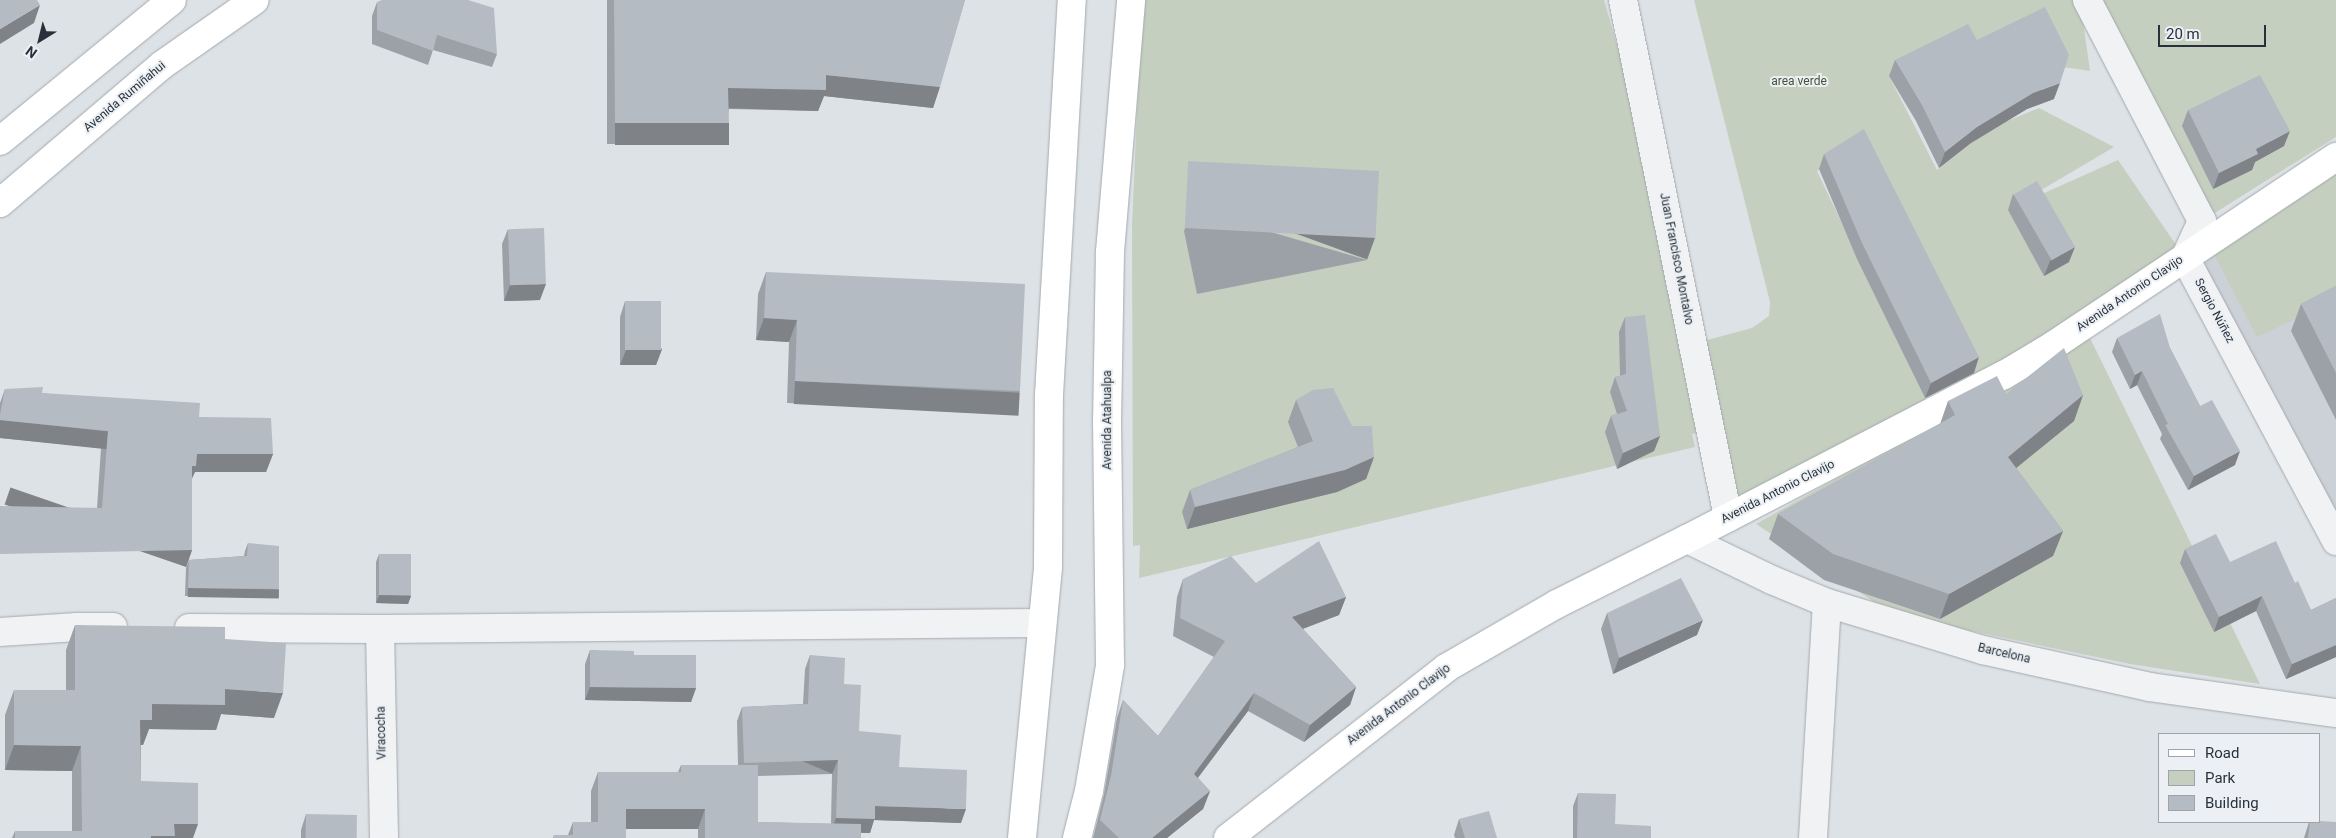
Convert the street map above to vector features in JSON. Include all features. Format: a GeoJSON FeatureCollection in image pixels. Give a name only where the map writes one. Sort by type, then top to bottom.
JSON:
{"type":"FeatureCollection","features":[{"type":"Feature","properties":{"kind":"main road"},"geometry":{"type":"LineString","coordinates":[[0,141],[172,0]]}},
{"type":"Feature","properties":{"kind":"main road","name":"Avenida Rumiñahui"},"geometry":{"type":"LineString","coordinates":[[0,203],[162,65],[255,0]]}},
{"type":"Feature","properties":{"kind":"main road"},"geometry":{"type":"LineString","coordinates":[[1022,838],[1048,566],[1049,395],[1072,0]]}},
{"type":"Feature","properties":{"kind":"main road","name":"Avenida Atahualpa"},"geometry":{"type":"LineString","coordinates":[[1077,838],[1090,791],[1110,666],[1107,423],[1110,252],[1131,0]]}},
{"type":"Feature","properties":{"kind":"main road","name":"Avenida Antonio Clavijo"},"geometry":{"type":"LineString","coordinates":[[1228,838],[1446,668],[1557,604],[2004,375],[2054,345],[2336,157]]}},
{"type":"Feature","properties":{"kind":"street","name":"Juan Francisco Montalvo"},"geometry":{"type":"LineString","coordinates":[[1623,0],[1728,518]]}},
{"type":"Feature","properties":{"kind":"street"},"geometry":{"type":"LineString","coordinates":[[2087,0],[2202,221],[2185,258]]}},
{"type":"Feature","properties":{"kind":"street","name":"Sergio Núñez"},"geometry":{"type":"LineString","coordinates":[[2185,258],[2336,541]]}},
{"type":"Feature","properties":{"kind":"street","name":"Barcelona"},"geometry":{"type":"LineString","coordinates":[[1687,539],[1772,580],[1827,603],[1983,650],[2131,683],[2336,713]]}},
{"type":"Feature","properties":{"kind":"street"},"geometry":{"type":"LineString","coordinates":[[1813,838],[1827,603]]}},
{"type":"Feature","properties":{"kind":"street"},"geometry":{"type":"LineString","coordinates":[[165,627],[380,629],[1042,622]]}},
{"type":"Feature","properties":{"kind":"street"},"geometry":{"type":"LineString","coordinates":[[0,632],[77,627],[136,627]]}},
{"type":"Feature","properties":{"kind":"street","name":"Viracocha"},"geometry":{"type":"LineString","coordinates":[[380,629],[384,838]]}},
{"type":"Feature","properties":{"kind":"shaded area"},"geometry":{"type":"Polygon","coordinates":[[[2336,157],[2336,541],[2185,258],[2336,157]]]}},
{"type":"Feature","properties":{"kind":"green space","name":"area verde"},"geometry":{"type":"Polygon","coordinates":[[[1142,0],[1604,0],[1621,59],[1685,346],[1752,328],[1769,316],[1770,302],[1694,0],[2080,0],[2090,71],[1974,54],[1889,76],[1937,170],[1971,143],[2005,122],[2039,108],[2114,147],[2011,208],[2118,160],[2185,258],[1978,382],[1908,243],[1836,158],[1817,171],[1930,409],[1728,517],[1704,432],[1692,434],[1695,447],[1139,578],[1140,545],[1133,546],[1132,225],[1142,0]]]}},
{"type":"Feature","properties":{"kind":"green space"},"geometry":{"type":"Polygon","coordinates":[[[2087,0],[2336,0],[2336,137],[2202,221],[2087,0]]]}},
{"type":"Feature","properties":{"kind":"green space"},"geometry":{"type":"Polygon","coordinates":[[[2336,165],[2336,300],[2257,337],[2204,235],[2336,165]]]}},
{"type":"Feature","properties":{"kind":"green space"},"geometry":{"type":"Polygon","coordinates":[[[2089,336],[2260,684],[2130,664],[1894,615],[1756,524],[2089,336]]]}},
{"type":"Feature","properties":{"kind":"building"},"geometry":{"type":"Polygon","coordinates":[[[0,0],[37,0],[40,5],[0,29],[0,0]]]}},
{"type":"Feature","properties":{"kind":"building"},"geometry":{"type":"Polygon","coordinates":[[[382,0],[468,0],[494,8],[497,54],[437,35],[433,51],[377,30],[377,2],[382,0]]]}},
{"type":"Feature","properties":{"kind":"building"},"geometry":{"type":"Polygon","coordinates":[[[614,0],[965,0],[940,87],[826,75],[826,90],[728,88],[729,123],[615,123],[614,0]]]}},
{"type":"Feature","properties":{"kind":"building"},"geometry":{"type":"Polygon","coordinates":[[[2045,7],[2069,55],[2060,83],[2033,93],[1977,127],[1945,152],[1922,105],[1895,60],[1968,24],[1977,40],[2045,7]]]}},
{"type":"Feature","properties":{"kind":"building"},"geometry":{"type":"Polygon","coordinates":[[[2260,75],[2290,131],[2256,149],[2258,154],[2219,173],[2188,110],[2260,75]]]}},
{"type":"Feature","properties":{"kind":"building"},"geometry":{"type":"Polygon","coordinates":[[[1864,129],[1979,357],[1931,383],[1862,243],[1824,154],[1864,129]]]}},
{"type":"Feature","properties":{"kind":"building"},"geometry":{"type":"Polygon","coordinates":[[[1188,161],[1379,171],[1375,238],[1185,228],[1188,161]]]}},
{"type":"Feature","properties":{"kind":"building"},"geometry":{"type":"Polygon","coordinates":[[[2037,181],[2075,247],[2052,260],[2014,194],[2037,181]]]}},
{"type":"Feature","properties":{"kind":"building"},"geometry":{"type":"Polygon","coordinates":[[[544,228],[546,284],[510,285],[508,229],[544,228]]]}},
{"type":"Feature","properties":{"kind":"building"},"geometry":{"type":"Polygon","coordinates":[[[766,272],[1025,284],[1020,391],[795,381],[797,320],[764,318],[766,272]]]}},
{"type":"Feature","properties":{"kind":"building"},"geometry":{"type":"Polygon","coordinates":[[[2336,286],[2336,373],[2301,304],[2336,286]]]}},
{"type":"Feature","properties":{"kind":"building"},"geometry":{"type":"Polygon","coordinates":[[[625,301],[661,301],[661,350],[625,350],[625,301]]]}},
{"type":"Feature","properties":{"kind":"building"},"geometry":{"type":"Polygon","coordinates":[[[2160,314],[2170,348],[2200,406],[2212,400],[2240,451],[2194,476],[2165,425],[2168,424],[2142,371],[2135,375],[2117,338],[2160,314]]]}},
{"type":"Feature","properties":{"kind":"building"},"geometry":{"type":"Polygon","coordinates":[[[1645,315],[1660,436],[1623,453],[1611,416],[1627,411],[1615,377],[1626,374],[1625,317],[1645,315]]]}},
{"type":"Feature","properties":{"kind":"building"},"geometry":{"type":"Polygon","coordinates":[[[2064,348],[2083,395],[2008,457],[2063,531],[1949,594],[1833,554],[1778,514],[1955,415],[1948,401],[1997,376],[2006,394],[2064,348]]]}},
{"type":"Feature","properties":{"kind":"building"},"geometry":{"type":"Polygon","coordinates":[[[43,387],[42,393],[200,403],[199,417],[271,418],[273,454],[197,454],[196,466],[192,466],[192,550],[0,554],[0,506],[102,508],[108,431],[0,420],[5,389],[43,387]]]}},
{"type":"Feature","properties":{"kind":"building"},"geometry":{"type":"Polygon","coordinates":[[[1333,388],[1352,426],[1372,426],[1374,457],[1345,470],[1195,507],[1190,490],[1313,441],[1296,400],[1313,390],[1333,388]]]}},
{"type":"Feature","properties":{"kind":"building"},"geometry":{"type":"Polygon","coordinates":[[[2216,534],[2230,562],[2276,541],[2295,583],[2298,581],[2311,610],[2336,598],[2336,645],[2292,664],[2262,596],[2219,617],[2185,549],[2216,534]]]}},
{"type":"Feature","properties":{"kind":"building"},"geometry":{"type":"Polygon","coordinates":[[[1319,541],[1346,597],[1292,617],[1356,687],[1310,725],[1254,693],[1194,774],[1210,791],[1152,838],[1119,838],[1100,820],[1111,776],[1123,700],[1158,736],[1225,641],[1180,618],[1183,579],[1231,556],[1256,583],[1319,541]]]}},
{"type":"Feature","properties":{"kind":"building"},"geometry":{"type":"Polygon","coordinates":[[[248,543],[279,546],[279,589],[188,588],[189,560],[247,556],[248,543]]]}},
{"type":"Feature","properties":{"kind":"building"},"geometry":{"type":"Polygon","coordinates":[[[379,554],[411,554],[411,595],[379,595],[379,554]]]}},
{"type":"Feature","properties":{"kind":"building"},"geometry":{"type":"Polygon","coordinates":[[[1681,578],[1703,620],[1619,658],[1607,613],[1681,578]]]}},
{"type":"Feature","properties":{"kind":"building"},"geometry":{"type":"Polygon","coordinates":[[[75,625],[225,627],[225,639],[286,643],[283,693],[225,689],[225,705],[152,704],[152,720],[140,720],[141,781],[198,783],[198,824],[174,824],[175,836],[151,836],[151,838],[15,838],[15,831],[82,831],[81,746],[14,745],[14,690],[75,690],[75,625]]]}},
{"type":"Feature","properties":{"kind":"building"},"geometry":{"type":"Polygon","coordinates":[[[590,650],[634,651],[634,655],[696,655],[696,688],[590,687],[590,650]]]}},
{"type":"Feature","properties":{"kind":"building"},"geometry":{"type":"Polygon","coordinates":[[[810,655],[845,658],[844,684],[861,685],[859,731],[901,735],[899,767],[967,770],[966,809],[875,806],[875,819],[836,818],[838,760],[744,763],[742,707],[808,704],[810,655]]]}},
{"type":"Feature","properties":{"kind":"building"},"geometry":{"type":"Polygon","coordinates":[[[681,765],[758,765],[758,822],[861,824],[861,838],[705,838],[705,809],[626,809],[626,838],[554,838],[554,835],[573,835],[573,822],[598,822],[598,772],[681,772],[681,765]]]}},
{"type":"Feature","properties":{"kind":"building"},"geometry":{"type":"Polygon","coordinates":[[[1578,793],[1616,794],[1615,824],[1651,826],[1651,838],[1577,838],[1578,793]]]}},
{"type":"Feature","properties":{"kind":"building"},"geometry":{"type":"Polygon","coordinates":[[[1489,811],[1497,838],[1465,838],[1459,819],[1489,811]]]}},
{"type":"Feature","properties":{"kind":"building"},"geometry":{"type":"Polygon","coordinates":[[[306,814],[357,815],[357,838],[306,838],[306,814]]]}},
{"type":"Feature","properties":{"kind":"building"},"geometry":{"type":"Polygon","coordinates":[[[2321,821],[2336,822],[2336,838],[2308,838],[2310,823],[2321,823],[2321,821]]]}}]}
